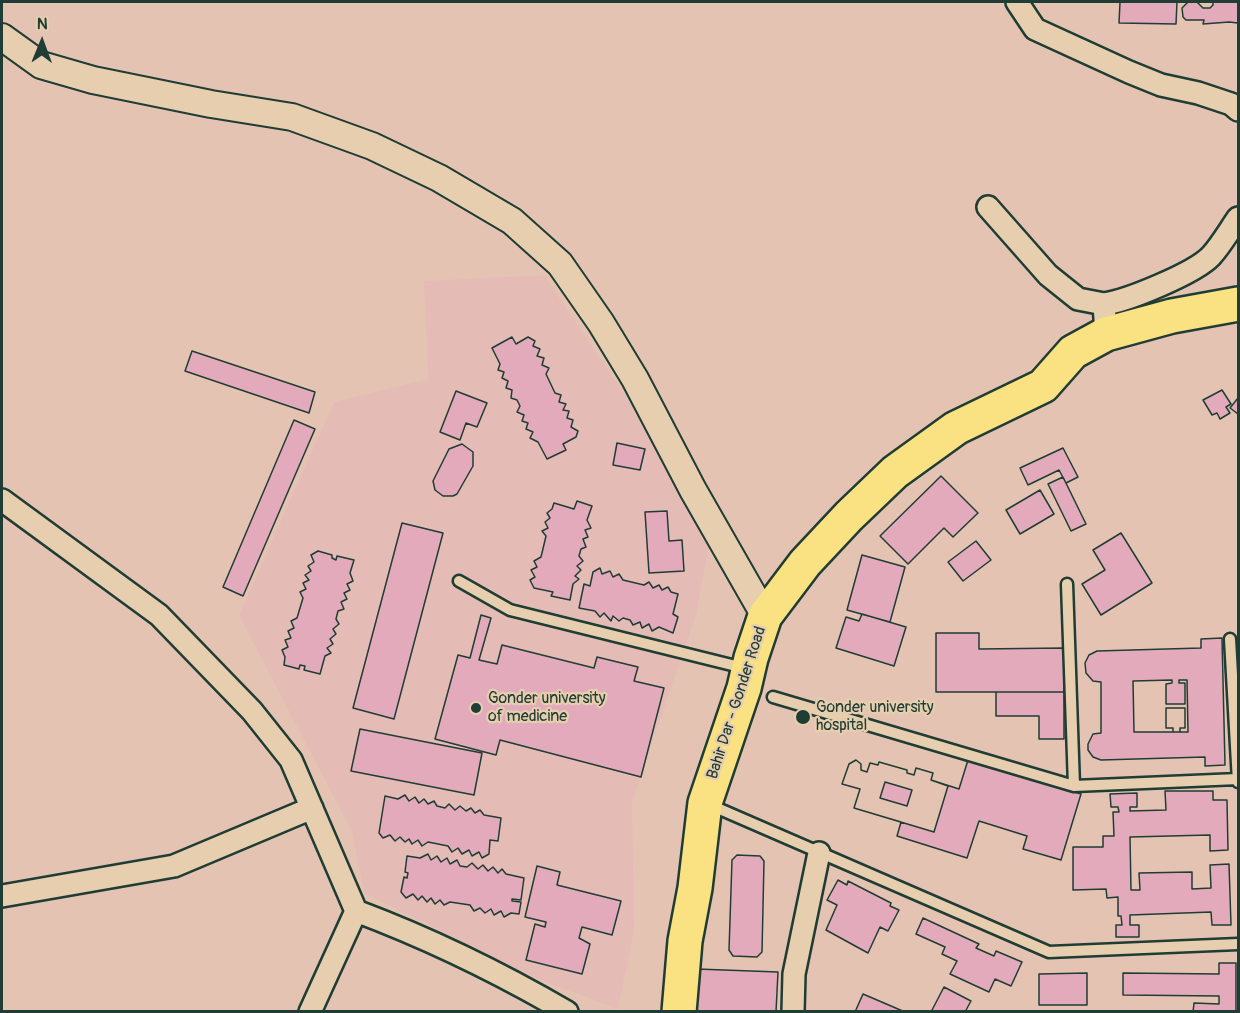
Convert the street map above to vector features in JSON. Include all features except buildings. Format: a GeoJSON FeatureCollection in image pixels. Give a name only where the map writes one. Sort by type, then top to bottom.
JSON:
{"type":"FeatureCollection","features":[{"type":"Feature","properties":{"kind":"highway","name":"Bahir Dar - Gonder Road"},"geometry":{"type":"LineString","coordinates":[[679,1011],[685,941],[695,888],[705,803],[744,688],[765,616],[805,563],[895,472],[956,428],[1043,386],[1105,319],[1172,316],[1239,304]]}},
{"type":"Feature","properties":{"kind":"street"},"geometry":{"type":"LineString","coordinates":[[1017,2],[1035,29],[1161,85],[1198,93],[1231,104],[1239,110]]}},
{"type":"Feature","properties":{"kind":"street"},"geometry":{"type":"LineString","coordinates":[[2,37],[41,64],[93,80],[211,104],[292,117],[352,138],[439,178],[512,220],[560,264],[601,323],[635,380],[693,490],[765,616]]}},
{"type":"Feature","properties":{"kind":"street"},"geometry":{"type":"LineString","coordinates":[[988,207],[1048,275],[1105,319],[1118,302],[1176,278],[1209,258],[1239,218]]}},
{"type":"Feature","properties":{"kind":"street"},"geometry":{"type":"LineString","coordinates":[[2,500],[159,615],[252,711],[291,760],[356,911],[389,923],[531,991],[567,1011]]}},
{"type":"Feature","properties":{"kind":"street"},"geometry":{"type":"LineString","coordinates":[[2,896],[174,866],[312,808]]}},
{"type":"Feature","properties":{"kind":"street"},"geometry":{"type":"LineString","coordinates":[[793,1011],[794,974],[819,853]]}},
{"type":"Feature","properties":{"kind":"street"},"geometry":{"type":"LineString","coordinates":[[310,1011],[356,911]]}},
{"type":"Feature","properties":{"kind":"lane"},"geometry":{"type":"LineString","coordinates":[[459,581],[510,610],[749,669]]}},
{"type":"Feature","properties":{"kind":"lane"},"geometry":{"type":"LineString","coordinates":[[1067,584],[1074,786]]}},
{"type":"Feature","properties":{"kind":"lane"},"geometry":{"type":"LineString","coordinates":[[773,697],[1074,786],[1238,780],[1230,639]]}},
{"type":"Feature","properties":{"kind":"lane"},"geometry":{"type":"LineString","coordinates":[[705,803],[1049,952],[1239,944]]}},
{"type":"Feature","properties":{"kind":"shaded area","name":"Gonder university of medicine"},"geometry":{"type":"Polygon","coordinates":[[[544,275],[626,396],[710,539],[696,615],[632,802],[634,931],[618,1009],[535,978],[364,893],[352,832],[239,615],[334,402],[428,379],[424,281],[544,275]]]}},
{"type":"Feature","properties":{"kind":"place","name":"Gonder university of medicine"},"geometry":{"type":"Point","coordinates":[476,708]}},
{"type":"Feature","properties":{"kind":"place","name":"Gonder university hospital"},"geometry":{"type":"Point","coordinates":[803,717]}}]}
